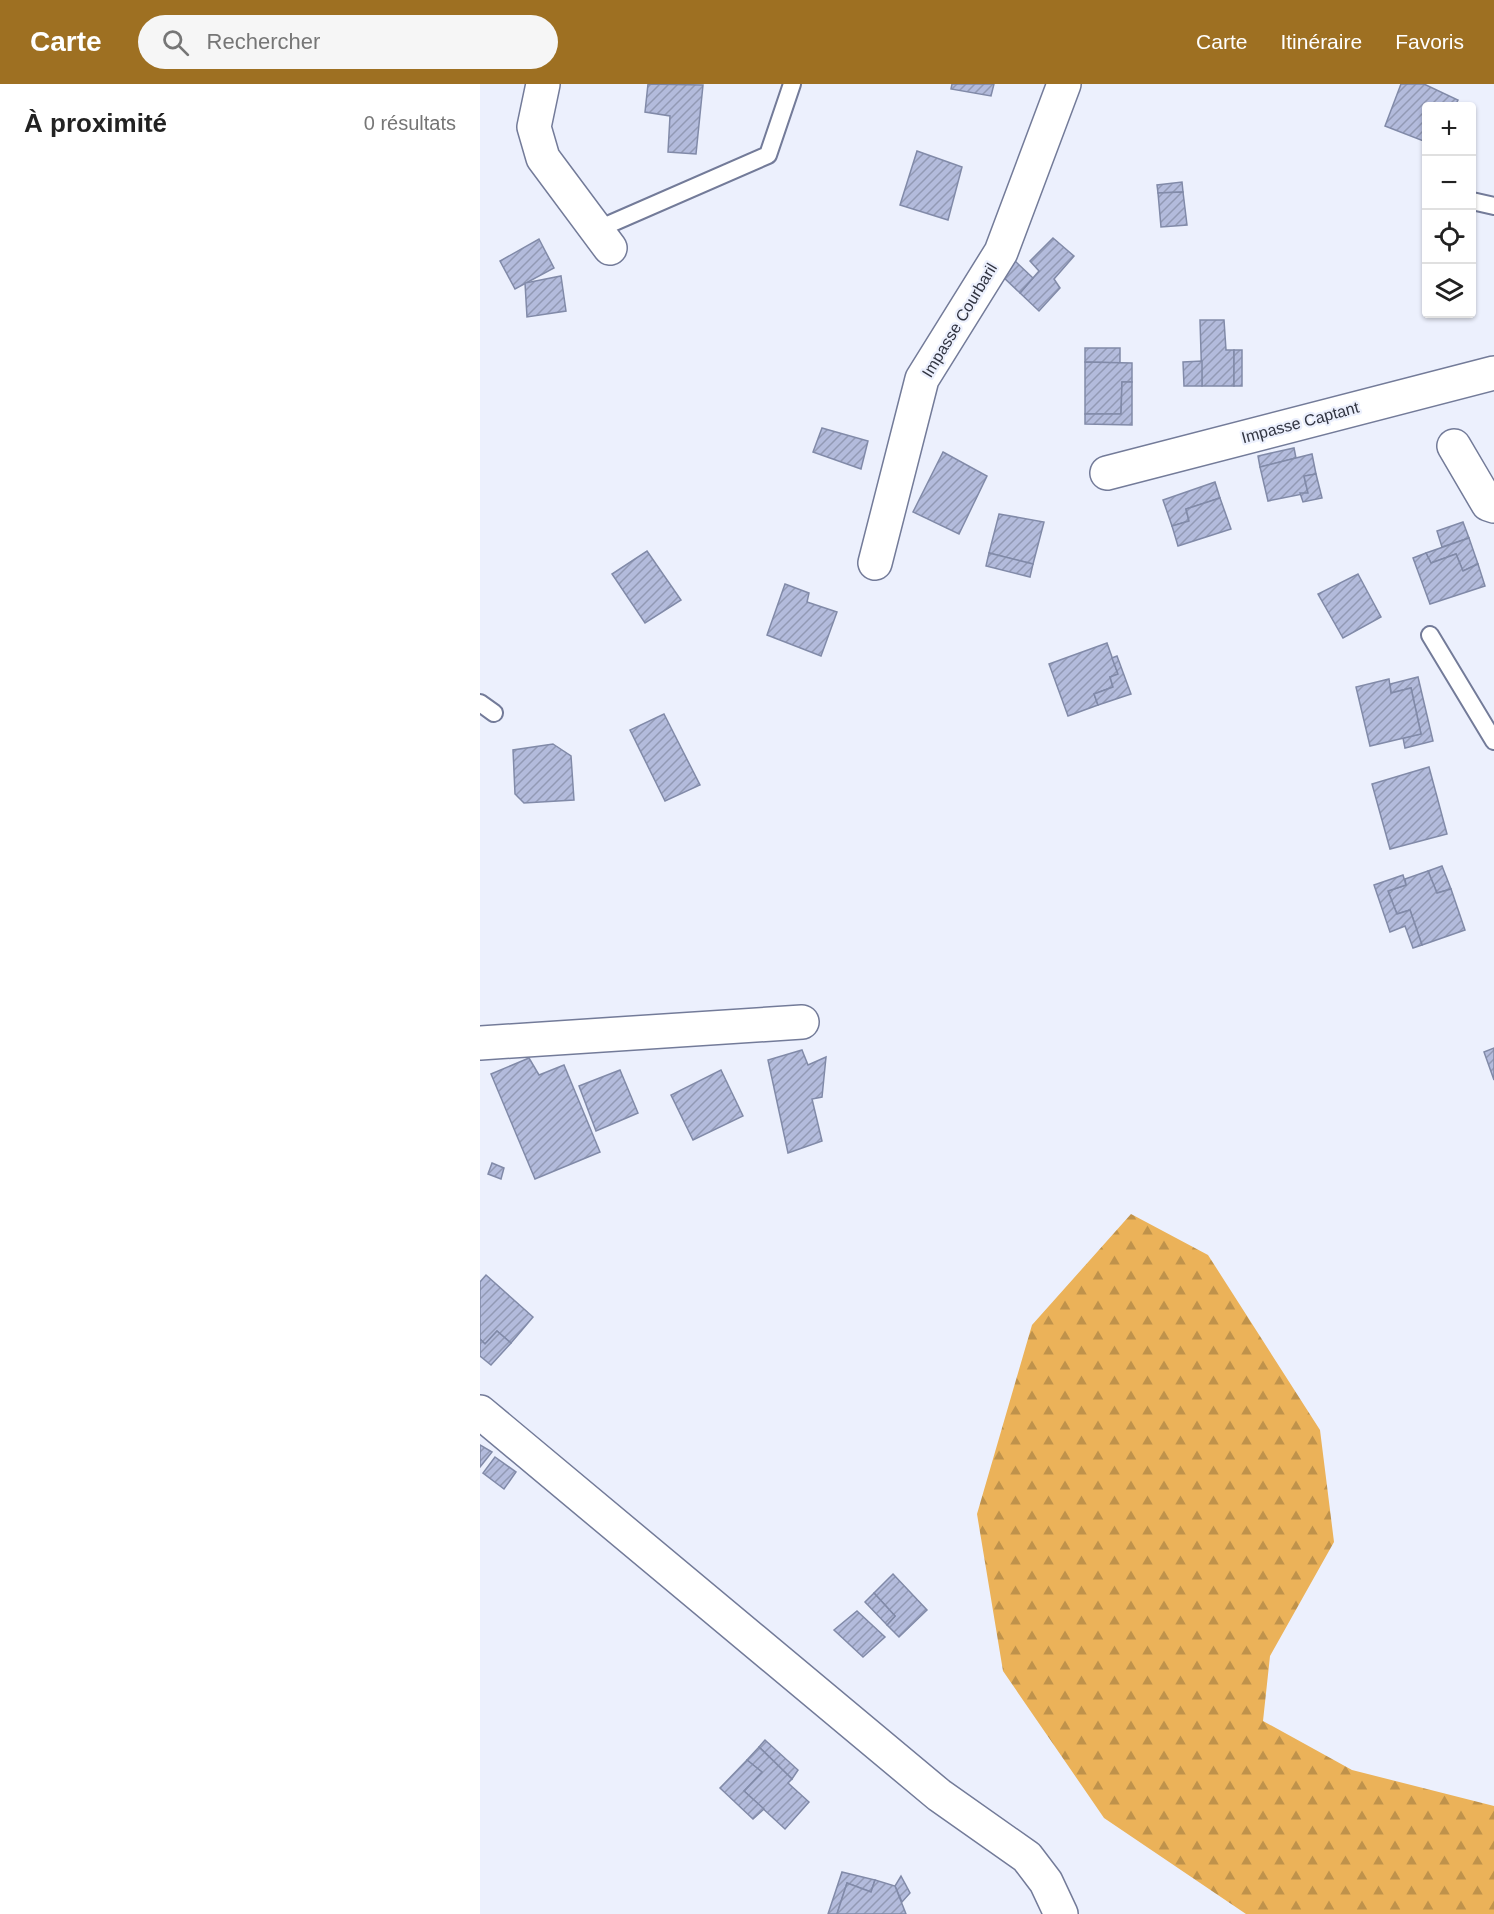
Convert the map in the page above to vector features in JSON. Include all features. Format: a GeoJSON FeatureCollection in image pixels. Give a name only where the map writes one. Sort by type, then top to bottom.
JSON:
{"type":"FeatureCollection","features":[{"type":"Feature","properties":{"kind":"street"},"geometry":{"type":"LineString","coordinates":[[543,84],[534,127],[543,158],[603,239]]}},
{"type":"Feature","properties":{"kind":"street","name":"Impasse Courbaril"},"geometry":{"type":"LineString","coordinates":[[875,563],[922,379],[1001,252],[1064,84]]}},
{"type":"Feature","properties":{"kind":"street","name":"Impasse Captant"},"geometry":{"type":"LineString","coordinates":[[1107,473],[1494,373]]}},
{"type":"Feature","properties":{"kind":"street"},"geometry":{"type":"LineString","coordinates":[[1454,446],[1488,504],[1494,506]]}},
{"type":"Feature","properties":{"kind":"street"},"geometry":{"type":"LineString","coordinates":[[480,1043],[802,1022]]}},
{"type":"Feature","properties":{"kind":"street"},"geometry":{"type":"LineString","coordinates":[[480,1413],[625,1531],[939,1795],[1027,1857],[1046,1881],[1061,1914]]}},
{"type":"Feature","properties":{"kind":"lane"},"geometry":{"type":"LineString","coordinates":[[603,239],[768,155],[792,84]]}},
{"type":"Feature","properties":{"kind":"lane"},"geometry":{"type":"LineString","coordinates":[[1476,202],[1494,206]]}},
{"type":"Feature","properties":{"kind":"lane"},"geometry":{"type":"LineString","coordinates":[[1430,635],[1494,741]]}},
{"type":"Feature","properties":{"kind":"green space"},"geometry":{"type":"Polygon","coordinates":[[[1131,1214],[1208,1255],[1320,1430],[1334,1542],[1270,1656],[1263,1721],[1352,1770],[1494,1806],[1494,1914],[1246,1914],[1104,1818],[1003,1671],[977,1514],[1032,1325],[1131,1214]]]}},
{"type":"Feature","properties":{"kind":"building"},"geometry":{"type":"Polygon","coordinates":[[[648,84],[703,85],[696,154],[668,152],[670,116],[645,112],[648,84]]]}},
{"type":"Feature","properties":{"kind":"building"},"geometry":{"type":"Polygon","coordinates":[[[952,84],[994,84],[991,96],[951,89],[952,84]]]}},
{"type":"Feature","properties":{"kind":"building"},"geometry":{"type":"Polygon","coordinates":[[[1401,84],[1424,84],[1458,100],[1457,102],[1422,102],[1422,140],[1385,126],[1401,84]]]}},
{"type":"Feature","properties":{"kind":"building"},"geometry":{"type":"Polygon","coordinates":[[[917,151],[962,167],[948,220],[900,205],[917,151]]]}},
{"type":"Feature","properties":{"kind":"building"},"geometry":{"type":"Polygon","coordinates":[[[1182,182],[1183,192],[1158,193],[1157,185],[1182,182]]]}},
{"type":"Feature","properties":{"kind":"building"},"geometry":{"type":"Polygon","coordinates":[[[1183,192],[1187,225],[1161,227],[1158,193],[1183,192]]]}},
{"type":"Feature","properties":{"kind":"building"},"geometry":{"type":"Polygon","coordinates":[[[1053,238],[1074,256],[1054,279],[1060,288],[1039,311],[1020,293],[1039,271],[1030,261],[1053,238]]]}},
{"type":"Feature","properties":{"kind":"building"},"geometry":{"type":"Polygon","coordinates":[[[539,239],[554,268],[515,289],[500,261],[539,239]]]}},
{"type":"Feature","properties":{"kind":"building"},"geometry":{"type":"Polygon","coordinates":[[[1015,261],[1033,278],[1020,293],[1001,275],[1015,261]]]}},
{"type":"Feature","properties":{"kind":"building"},"geometry":{"type":"Polygon","coordinates":[[[561,276],[566,311],[527,317],[525,283],[561,276]]]}},
{"type":"Feature","properties":{"kind":"building"},"geometry":{"type":"Polygon","coordinates":[[[1200,320],[1224,320],[1226,350],[1234,350],[1234,386],[1202,386],[1200,320]]]}},
{"type":"Feature","properties":{"kind":"building"},"geometry":{"type":"Polygon","coordinates":[[[1085,348],[1120,348],[1120,363],[1085,362],[1085,348]]]}},
{"type":"Feature","properties":{"kind":"building"},"geometry":{"type":"Polygon","coordinates":[[[1234,350],[1242,350],[1242,386],[1234,386],[1234,350]]]}},
{"type":"Feature","properties":{"kind":"building"},"geometry":{"type":"Polygon","coordinates":[[[1202,361],[1202,386],[1184,386],[1183,362],[1202,361]]]}},
{"type":"Feature","properties":{"kind":"building"},"geometry":{"type":"Polygon","coordinates":[[[1085,362],[1132,363],[1132,382],[1122,382],[1121,414],[1085,414],[1085,362]]]}},
{"type":"Feature","properties":{"kind":"building"},"geometry":{"type":"Polygon","coordinates":[[[1122,382],[1132,382],[1132,425],[1085,424],[1085,414],[1121,414],[1122,382]]]}},
{"type":"Feature","properties":{"kind":"building"},"geometry":{"type":"Polygon","coordinates":[[[822,428],[868,441],[861,469],[813,452],[822,428]]]}},
{"type":"Feature","properties":{"kind":"building"},"geometry":{"type":"Polygon","coordinates":[[[1294,448],[1296,458],[1260,467],[1258,456],[1294,448]]]}},
{"type":"Feature","properties":{"kind":"building"},"geometry":{"type":"Polygon","coordinates":[[[943,452],[987,476],[959,534],[913,512],[943,452]]]}},
{"type":"Feature","properties":{"kind":"building"},"geometry":{"type":"Polygon","coordinates":[[[1312,454],[1316,474],[1304,476],[1308,493],[1268,501],[1260,467],[1312,454]]]}},
{"type":"Feature","properties":{"kind":"building"},"geometry":{"type":"Polygon","coordinates":[[[1316,474],[1322,498],[1303,502],[1300,493],[1308,493],[1304,476],[1316,474]]]}},
{"type":"Feature","properties":{"kind":"building"},"geometry":{"type":"Polygon","coordinates":[[[1215,482],[1220,498],[1186,509],[1189,521],[1172,526],[1163,500],[1215,482]]]}},
{"type":"Feature","properties":{"kind":"building"},"geometry":{"type":"Polygon","coordinates":[[[1220,498],[1231,529],[1178,546],[1172,526],[1189,521],[1186,509],[1220,498]]]}},
{"type":"Feature","properties":{"kind":"building"},"geometry":{"type":"Polygon","coordinates":[[[999,514],[1044,522],[1033,564],[989,553],[999,514]]]}},
{"type":"Feature","properties":{"kind":"building"},"geometry":{"type":"Polygon","coordinates":[[[1463,522],[1469,538],[1442,547],[1437,531],[1463,522]]]}},
{"type":"Feature","properties":{"kind":"building"},"geometry":{"type":"Polygon","coordinates":[[[1469,538],[1478,564],[1463,571],[1456,554],[1431,563],[1426,553],[1469,538]]]}},
{"type":"Feature","properties":{"kind":"building"},"geometry":{"type":"Polygon","coordinates":[[[647,551],[681,600],[645,623],[612,574],[647,551]]]}},
{"type":"Feature","properties":{"kind":"building"},"geometry":{"type":"Polygon","coordinates":[[[989,553],[1033,564],[1030,577],[986,566],[989,553]]]}},
{"type":"Feature","properties":{"kind":"building"},"geometry":{"type":"Polygon","coordinates":[[[1426,553],[1431,563],[1456,554],[1463,571],[1478,564],[1485,586],[1430,604],[1413,558],[1426,553]]]}},
{"type":"Feature","properties":{"kind":"building"},"geometry":{"type":"Polygon","coordinates":[[[1358,574],[1381,617],[1343,638],[1318,594],[1358,574]]]}},
{"type":"Feature","properties":{"kind":"building"},"geometry":{"type":"Polygon","coordinates":[[[785,584],[809,593],[807,602],[837,612],[821,656],[767,635],[785,584]]]}},
{"type":"Feature","properties":{"kind":"building"},"geometry":{"type":"Polygon","coordinates":[[[1107,643],[1118,674],[1110,677],[1113,687],[1094,694],[1098,705],[1068,716],[1049,664],[1107,643]]]}},
{"type":"Feature","properties":{"kind":"building"},"geometry":{"type":"Polygon","coordinates":[[[1117,656],[1131,694],[1098,705],[1094,694],[1113,687],[1110,677],[1118,674],[1112,658],[1117,656]]]}},
{"type":"Feature","properties":{"kind":"building"},"geometry":{"type":"Polygon","coordinates":[[[1418,677],[1433,741],[1405,748],[1403,738],[1421,734],[1411,688],[1391,693],[1390,684],[1418,677]]]}},
{"type":"Feature","properties":{"kind":"building"},"geometry":{"type":"Polygon","coordinates":[[[1389,679],[1391,693],[1411,688],[1421,734],[1370,746],[1356,687],[1389,679]]]}},
{"type":"Feature","properties":{"kind":"building"},"geometry":{"type":"Polygon","coordinates":[[[664,714],[700,785],[665,801],[630,730],[664,714]]]}},
{"type":"Feature","properties":{"kind":"building"},"geometry":{"type":"Polygon","coordinates":[[[553,744],[571,756],[574,800],[524,803],[515,794],[513,750],[553,744]]]}},
{"type":"Feature","properties":{"kind":"building"},"geometry":{"type":"Polygon","coordinates":[[[1429,767],[1447,834],[1390,849],[1372,784],[1429,767]]]}},
{"type":"Feature","properties":{"kind":"building"},"geometry":{"type":"Polygon","coordinates":[[[1442,866],[1451,889],[1437,893],[1428,871],[1442,866]]]}},
{"type":"Feature","properties":{"kind":"building"},"geometry":{"type":"Polygon","coordinates":[[[1428,871],[1437,893],[1451,889],[1465,930],[1422,945],[1410,910],[1397,914],[1388,891],[1406,885],[1405,879],[1428,871]]]}},
{"type":"Feature","properties":{"kind":"building"},"geometry":{"type":"Polygon","coordinates":[[[1403,875],[1406,885],[1388,891],[1397,914],[1410,910],[1422,945],[1413,948],[1405,926],[1390,932],[1374,885],[1403,875]]]}},
{"type":"Feature","properties":{"kind":"building"},"geometry":{"type":"Polygon","coordinates":[[[1494,1048],[1494,1080],[1484,1052],[1494,1048]]]}},
{"type":"Feature","properties":{"kind":"building"},"geometry":{"type":"Polygon","coordinates":[[[802,1050],[808,1065],[826,1057],[822,1097],[812,1099],[822,1141],[788,1153],[768,1060],[802,1050]]]}},
{"type":"Feature","properties":{"kind":"building"},"geometry":{"type":"Polygon","coordinates":[[[529,1058],[539,1075],[564,1065],[600,1152],[535,1179],[491,1074],[529,1058]]]}},
{"type":"Feature","properties":{"kind":"building"},"geometry":{"type":"Polygon","coordinates":[[[620,1070],[638,1113],[596,1131],[579,1086],[620,1070]]]}},
{"type":"Feature","properties":{"kind":"building"},"geometry":{"type":"Polygon","coordinates":[[[721,1070],[743,1116],[693,1140],[671,1095],[721,1070]]]}},
{"type":"Feature","properties":{"kind":"building"},"geometry":{"type":"Polygon","coordinates":[[[492,1163],[504,1168],[501,1179],[488,1174],[492,1163]]]}},
{"type":"Feature","properties":{"kind":"building"},"geometry":{"type":"Polygon","coordinates":[[[486,1275],[533,1317],[511,1343],[497,1331],[485,1344],[480,1339],[480,1282],[486,1275]]]}},
{"type":"Feature","properties":{"kind":"building"},"geometry":{"type":"Polygon","coordinates":[[[497,1331],[511,1343],[491,1365],[480,1356],[480,1339],[485,1344],[497,1331]]]}},
{"type":"Feature","properties":{"kind":"building"},"geometry":{"type":"Polygon","coordinates":[[[480,1445],[492,1452],[480,1467],[480,1445]]]}},
{"type":"Feature","properties":{"kind":"building"},"geometry":{"type":"Polygon","coordinates":[[[495,1457],[516,1472],[504,1489],[483,1473],[495,1457]]]}},
{"type":"Feature","properties":{"kind":"building"},"geometry":{"type":"Polygon","coordinates":[[[893,1574],[927,1610],[899,1637],[887,1625],[895,1616],[874,1593],[893,1574]]]}},
{"type":"Feature","properties":{"kind":"building"},"geometry":{"type":"Polygon","coordinates":[[[874,1593],[895,1616],[887,1625],[865,1602],[874,1593]]]}},
{"type":"Feature","properties":{"kind":"building"},"geometry":{"type":"Polygon","coordinates":[[[857,1611],[885,1637],[863,1657],[834,1630],[857,1611]]]}},
{"type":"Feature","properties":{"kind":"building"},"geometry":{"type":"Polygon","coordinates":[[[765,1740],[798,1770],[792,1779],[759,1747],[765,1740]]]}},
{"type":"Feature","properties":{"kind":"building"},"geometry":{"type":"Polygon","coordinates":[[[759,1747],[792,1779],[788,1783],[809,1802],[785,1829],[744,1791],[762,1772],[747,1760],[759,1747]]]}},
{"type":"Feature","properties":{"kind":"building"},"geometry":{"type":"Polygon","coordinates":[[[747,1760],[762,1772],[744,1791],[764,1809],[753,1819],[720,1788],[747,1760]]]}},
{"type":"Feature","properties":{"kind":"building"},"geometry":{"type":"Polygon","coordinates":[[[842,1872],[875,1880],[871,1892],[847,1883],[837,1914],[828,1914],[842,1872]]]}},
{"type":"Feature","properties":{"kind":"building"},"geometry":{"type":"Polygon","coordinates":[[[901,1876],[910,1893],[902,1902],[895,1886],[901,1876]]]}},
{"type":"Feature","properties":{"kind":"building"},"geometry":{"type":"Polygon","coordinates":[[[875,1880],[895,1886],[906,1914],[837,1914],[847,1883],[871,1892],[875,1880]]]}}]}
